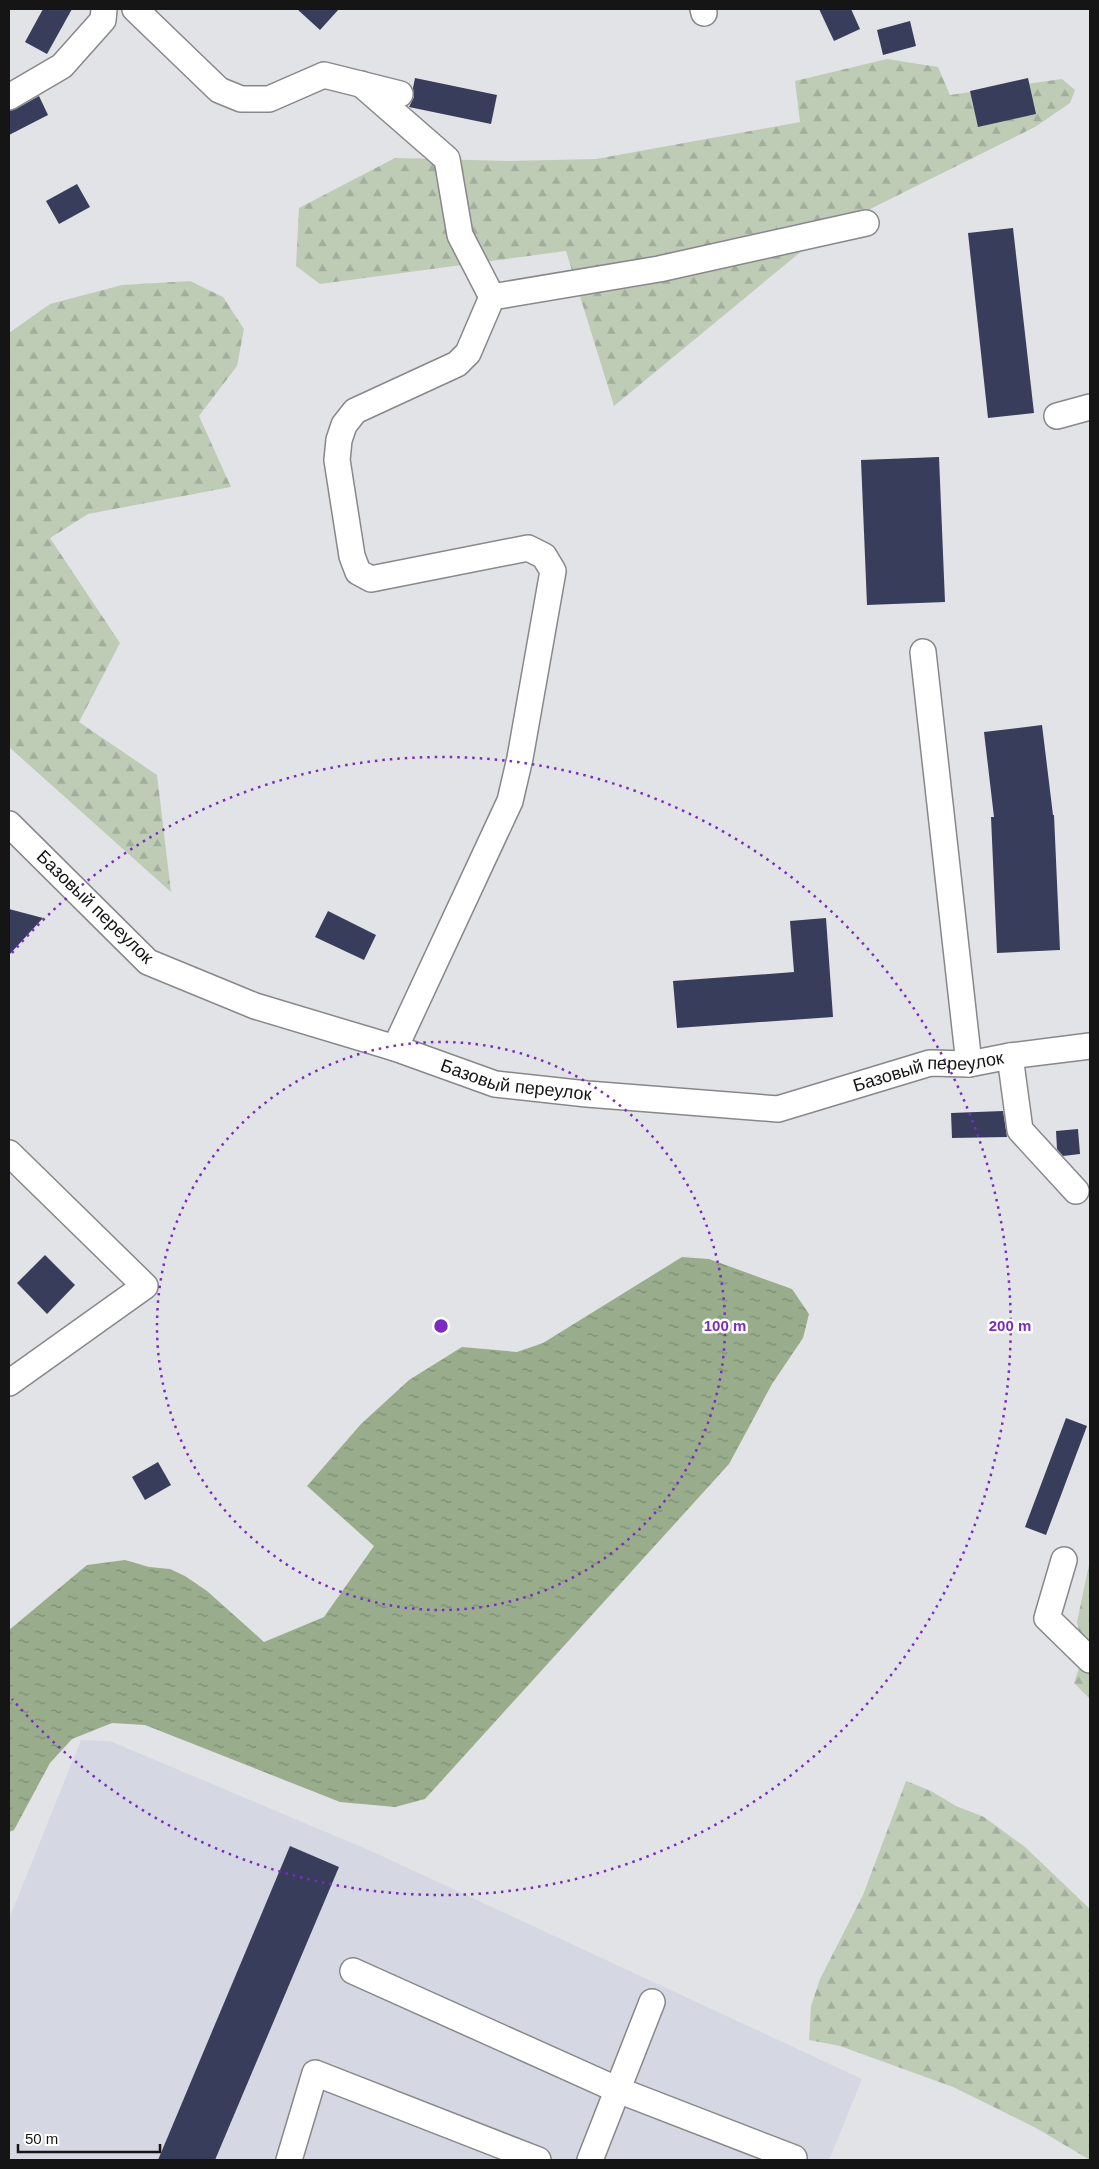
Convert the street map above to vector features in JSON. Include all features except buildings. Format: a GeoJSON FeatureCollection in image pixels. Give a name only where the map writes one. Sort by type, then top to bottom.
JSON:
{"type":"FeatureCollection","features":[{"type":"Feature","properties":{"kind":"street"},"geometry":{"type":"LineString","coordinates":[[9,98],[62,66],[103,20],[104,9]]}},
{"type":"Feature","properties":{"kind":"street"},"geometry":{"type":"LineString","coordinates":[[135,9],[219,90],[241,99],[269,99],[324,75],[400,94]]}},
{"type":"Feature","properties":{"kind":"street"},"geometry":{"type":"LineString","coordinates":[[361,84],[447,159],[460,235],[492,297]]}},
{"type":"Feature","properties":{"kind":"street"},"geometry":{"type":"LineString","coordinates":[[492,297],[659,269],[866,223]]}},
{"type":"Feature","properties":{"kind":"street"},"geometry":{"type":"LineString","coordinates":[[395,1048],[510,801],[520,758],[553,571],[544,556],[528,548],[371,579],[358,572],[352,556],[337,460],[339,440],[344,425],[355,410],[457,364],[468,353],[492,297]]}},
{"type":"Feature","properties":{"kind":"street"},"geometry":{"type":"LineString","coordinates":[[1057,416],[1090,407]]}},
{"type":"Feature","properties":{"kind":"street"},"geometry":{"type":"LineString","coordinates":[[923,652],[969,1064]]}},
{"type":"Feature","properties":{"kind":"street","name":"Базовый переулок"},"geometry":{"type":"LineString","coordinates":[[9,824],[148,962],[255,1006],[395,1048],[495,1084],[587,1094],[778,1109],[930,1063],[969,1064],[1010,1056],[1090,1046]]}},
{"type":"Feature","properties":{"kind":"street"},"geometry":{"type":"LineString","coordinates":[[1010,1056],[1020,1130],[1076,1191]]}},
{"type":"Feature","properties":{"kind":"street"},"geometry":{"type":"LineString","coordinates":[[9,1153],[145,1286],[9,1383]]}},
{"type":"Feature","properties":{"kind":"street"},"geometry":{"type":"LineString","coordinates":[[1064,1560],[1047,1618],[1090,1660]]}},
{"type":"Feature","properties":{"kind":"street"},"geometry":{"type":"LineString","coordinates":[[353,1971],[618,2090],[794,2158]]}},
{"type":"Feature","properties":{"kind":"street"},"geometry":{"type":"LineString","coordinates":[[590,2160],[652,2002]]}},
{"type":"Feature","properties":{"kind":"street"},"geometry":{"type":"LineString","coordinates":[[289,2160],[315,2073],[538,2160]]}},
{"type":"Feature","properties":{"kind":"shaded area"},"geometry":{"type":"Polygon","coordinates":[[[81,1740],[110,1741],[371,1851],[862,2079],[829,2160],[9,2160],[9,1919],[81,1740]]]}},
{"type":"Feature","properties":{"kind":"green space"},"geometry":{"type":"Polygon","coordinates":[[[887,59],[938,67],[950,95],[1062,79],[1075,90],[1070,103],[1035,127],[826,231],[614,406],[566,251],[320,284],[296,266],[299,208],[395,158],[510,161],[596,159],[800,122],[795,81],[887,59]]]}},
{"type":"Feature","properties":{"kind":"green space"},"geometry":{"type":"Polygon","coordinates":[[[190,281],[223,297],[244,329],[237,366],[199,416],[231,487],[88,514],[50,538],[120,643],[79,722],[157,775],[171,892],[9,747],[9,333],[50,304],[122,285],[190,281]]]}},
{"type":"Feature","properties":{"kind":"green space"},"geometry":{"type":"Polygon","coordinates":[[[1090,1560],[1090,1699],[1074,1683],[1084,1653],[1077,1622],[1090,1560]]]}},
{"type":"Feature","properties":{"kind":"green space"},"geometry":{"type":"Polygon","coordinates":[[[906,1781],[931,1791],[956,1806],[984,1817],[1025,1847],[1090,1909],[1090,2160],[1036,2128],[953,2087],[840,2046],[809,2040],[811,2006],[820,1979],[863,1895],[906,1781]]]}},
{"type":"Feature","properties":{"kind":"water"},"geometry":{"type":"Polygon","coordinates":[[[682,1257],[709,1259],[792,1289],[809,1314],[803,1338],[772,1384],[729,1464],[425,1799],[395,1807],[340,1802],[145,1725],[112,1723],[72,1739],[50,1763],[14,1830],[9,1832],[9,1630],[87,1565],[125,1560],[149,1567],[170,1569],[185,1576],[207,1591],[264,1642],[324,1617],[374,1546],[307,1486],[361,1424],[409,1380],[462,1347],[517,1352],[543,1343],[682,1257]]]}}]}
